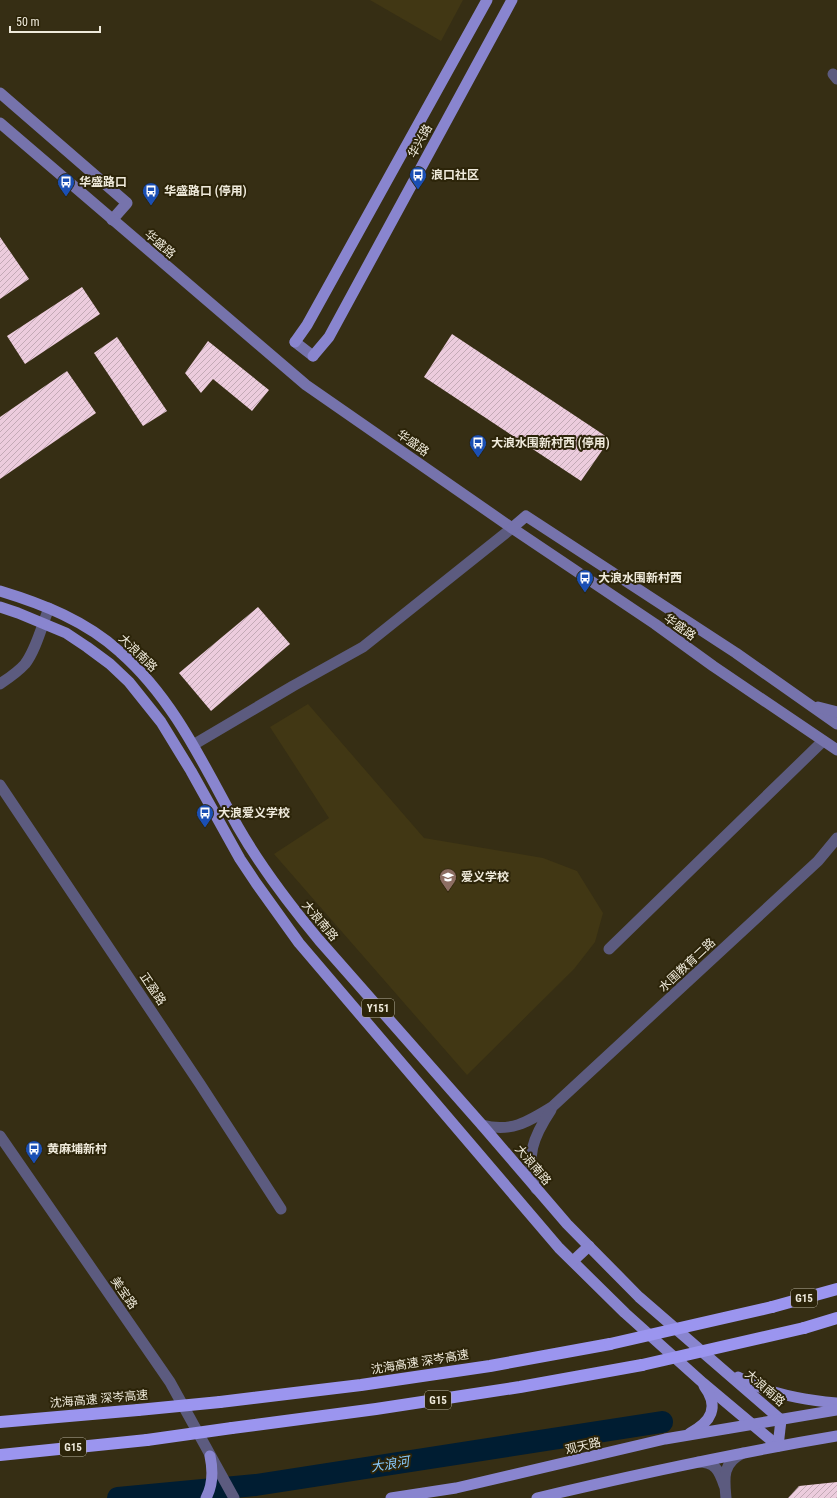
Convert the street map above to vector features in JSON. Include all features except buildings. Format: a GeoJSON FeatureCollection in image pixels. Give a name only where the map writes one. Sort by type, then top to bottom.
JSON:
{"type":"FeatureCollection","features":[{"type":"Feature","properties":{"kind":"highway","name":"沈海高速 深岑高速"},"geometry":{"type":"LineString","coordinates":[[0,1422],[220,1402],[361,1386],[490,1366],[610,1344],[772,1306],[837,1289]]}},
{"type":"Feature","properties":{"kind":"highway","name":"G15"},"geometry":{"type":"LineString","coordinates":[[0,1455],[147,1440],[376,1409],[513,1388],[642,1365],[804,1328],[837,1318]]}},
{"type":"Feature","properties":{"kind":"main road","name":"华兴路"},"geometry":{"type":"LineString","coordinates":[[487,0],[307,325],[295,342],[313,356],[329,337],[512,0]]}},
{"type":"Feature","properties":{"kind":"main road"},"geometry":{"type":"LineString","coordinates":[[0,93],[127,203],[112,220]]}},
{"type":"Feature","properties":{"kind":"main road","name":"华盛路"},"geometry":{"type":"LineString","coordinates":[[0,123],[306,385],[837,750]]}},
{"type":"Feature","properties":{"kind":"main road","name":"华盛路"},"geometry":{"type":"LineString","coordinates":[[512,528],[526,516],[736,653],[837,724]]}},
{"type":"Feature","properties":{"kind":"main road","name":"大浪南路"},"geometry":{"type":"LineString","coordinates":[[0,591],[49,608],[84,626],[120,651],[140,670],[156,690],[193,745],[255,856],[291,906],[324,946],[567,1224],[639,1297],[781,1420],[778,1446]]}},
{"type":"Feature","properties":{"kind":"main road","name":"Y151"},"geometry":{"type":"LineString","coordinates":[[0,607],[66,633],[110,664],[128,682],[161,722],[240,859],[299,943],[554,1242],[625,1313],[778,1446]]}},
{"type":"Feature","properties":{"kind":"main road"},"geometry":{"type":"LineString","coordinates":[[807,702],[821,708],[837,712]]}},
{"type":"Feature","properties":{"kind":"main road"},"geometry":{"type":"LineString","coordinates":[[573,1261],[589,1246]]}},
{"type":"Feature","properties":{"kind":"main road"},"geometry":{"type":"LineString","coordinates":[[717,1364],[743,1380],[768,1390],[801,1398],[837,1402]]}},
{"type":"Feature","properties":{"kind":"main road"},"geometry":{"type":"LineString","coordinates":[[679,1437],[699,1428],[707,1421],[712,1413],[710,1397],[698,1378]]}},
{"type":"Feature","properties":{"kind":"main road","name":"观天路"},"geometry":{"type":"LineString","coordinates":[[392,1498],[456,1488],[679,1437],[837,1410]]}},
{"type":"Feature","properties":{"kind":"main road"},"geometry":{"type":"LineString","coordinates":[[537,1498],[746,1452],[837,1436]]}},
{"type":"Feature","properties":{"kind":"main road"},"geometry":{"type":"LineString","coordinates":[[206,1497],[210,1489],[215,1470],[210,1456]]}},
{"type":"Feature","properties":{"kind":"street"},"geometry":{"type":"LineString","coordinates":[[193,745],[363,647],[512,528]]}},
{"type":"Feature","properties":{"kind":"street"},"geometry":{"type":"LineString","coordinates":[[0,684],[26,663],[49,608]]}},
{"type":"Feature","properties":{"kind":"street"},"geometry":{"type":"LineString","coordinates":[[609,949],[823,740]]}},
{"type":"Feature","properties":{"kind":"street","name":"正盈路"},"geometry":{"type":"LineString","coordinates":[[0,785],[127,973],[281,1208]]}},
{"type":"Feature","properties":{"kind":"street","name":"水围教育二路"},"geometry":{"type":"LineString","coordinates":[[552,1108],[818,861],[837,838]]}},
{"type":"Feature","properties":{"kind":"street"},"geometry":{"type":"LineString","coordinates":[[482,1125],[498,1128],[515,1126],[552,1108]]}},
{"type":"Feature","properties":{"kind":"street"},"geometry":{"type":"LineString","coordinates":[[536,1190],[531,1164],[534,1141],[539,1128],[552,1108]]}},
{"type":"Feature","properties":{"kind":"street","name":"美宝路"},"geometry":{"type":"LineString","coordinates":[[0,1136],[170,1382],[210,1456]]}},
{"type":"Feature","properties":{"kind":"street"},"geometry":{"type":"LineString","coordinates":[[726,1493],[728,1465],[737,1456],[746,1452]]}},
{"type":"Feature","properties":{"kind":"street"},"geometry":{"type":"LineString","coordinates":[[698,1462],[710,1463],[715,1467],[726,1493]]}},
{"type":"Feature","properties":{"kind":"street"},"geometry":{"type":"LineString","coordinates":[[215,1470],[233,1496]]}},
{"type":"Feature","properties":{"kind":"shaded area"},"geometry":{"type":"Polygon","coordinates":[[[370,0],[463,0],[441,41],[370,0]]]}},
{"type":"Feature","properties":{"kind":"shaded area","name":"爱义学校"},"geometry":{"type":"Polygon","coordinates":[[[308,704],[424,838],[543,858],[577,871],[603,913],[595,942],[574,969],[467,1075],[274,854],[329,818],[270,727],[308,704]]]}},
{"type":"Feature","properties":{"kind":"waterway","name":"大浪河"},"geometry":{"type":"LineString","coordinates":[[118,1498],[256,1485],[662,1422]]}},
{"type":"Feature","properties":{"kind":"place","name":"浪口社区"},"geometry":{"type":"Point","coordinates":[418,190]}},
{"type":"Feature","properties":{"kind":"place","name":"华盛路口"},"geometry":{"type":"Point","coordinates":[66,197]}},
{"type":"Feature","properties":{"kind":"place","name":"华盛路口 (停用)"},"geometry":{"type":"Point","coordinates":[151,206]}},
{"type":"Feature","properties":{"kind":"place","name":"大浪水围新村西 (停用)"},"geometry":{"type":"Point","coordinates":[478,458]}},
{"type":"Feature","properties":{"kind":"place","name":"大浪水围新村西"},"geometry":{"type":"Point","coordinates":[585,593]}},
{"type":"Feature","properties":{"kind":"place","name":"大浪爱义学校"},"geometry":{"type":"Point","coordinates":[205,828]}},
{"type":"Feature","properties":{"kind":"place","name":"爱义学校"},"geometry":{"type":"Point","coordinates":[448,892]}},
{"type":"Feature","properties":{"kind":"place","name":"黄麻埔新村"},"geometry":{"type":"Point","coordinates":[34,1164]}}]}
